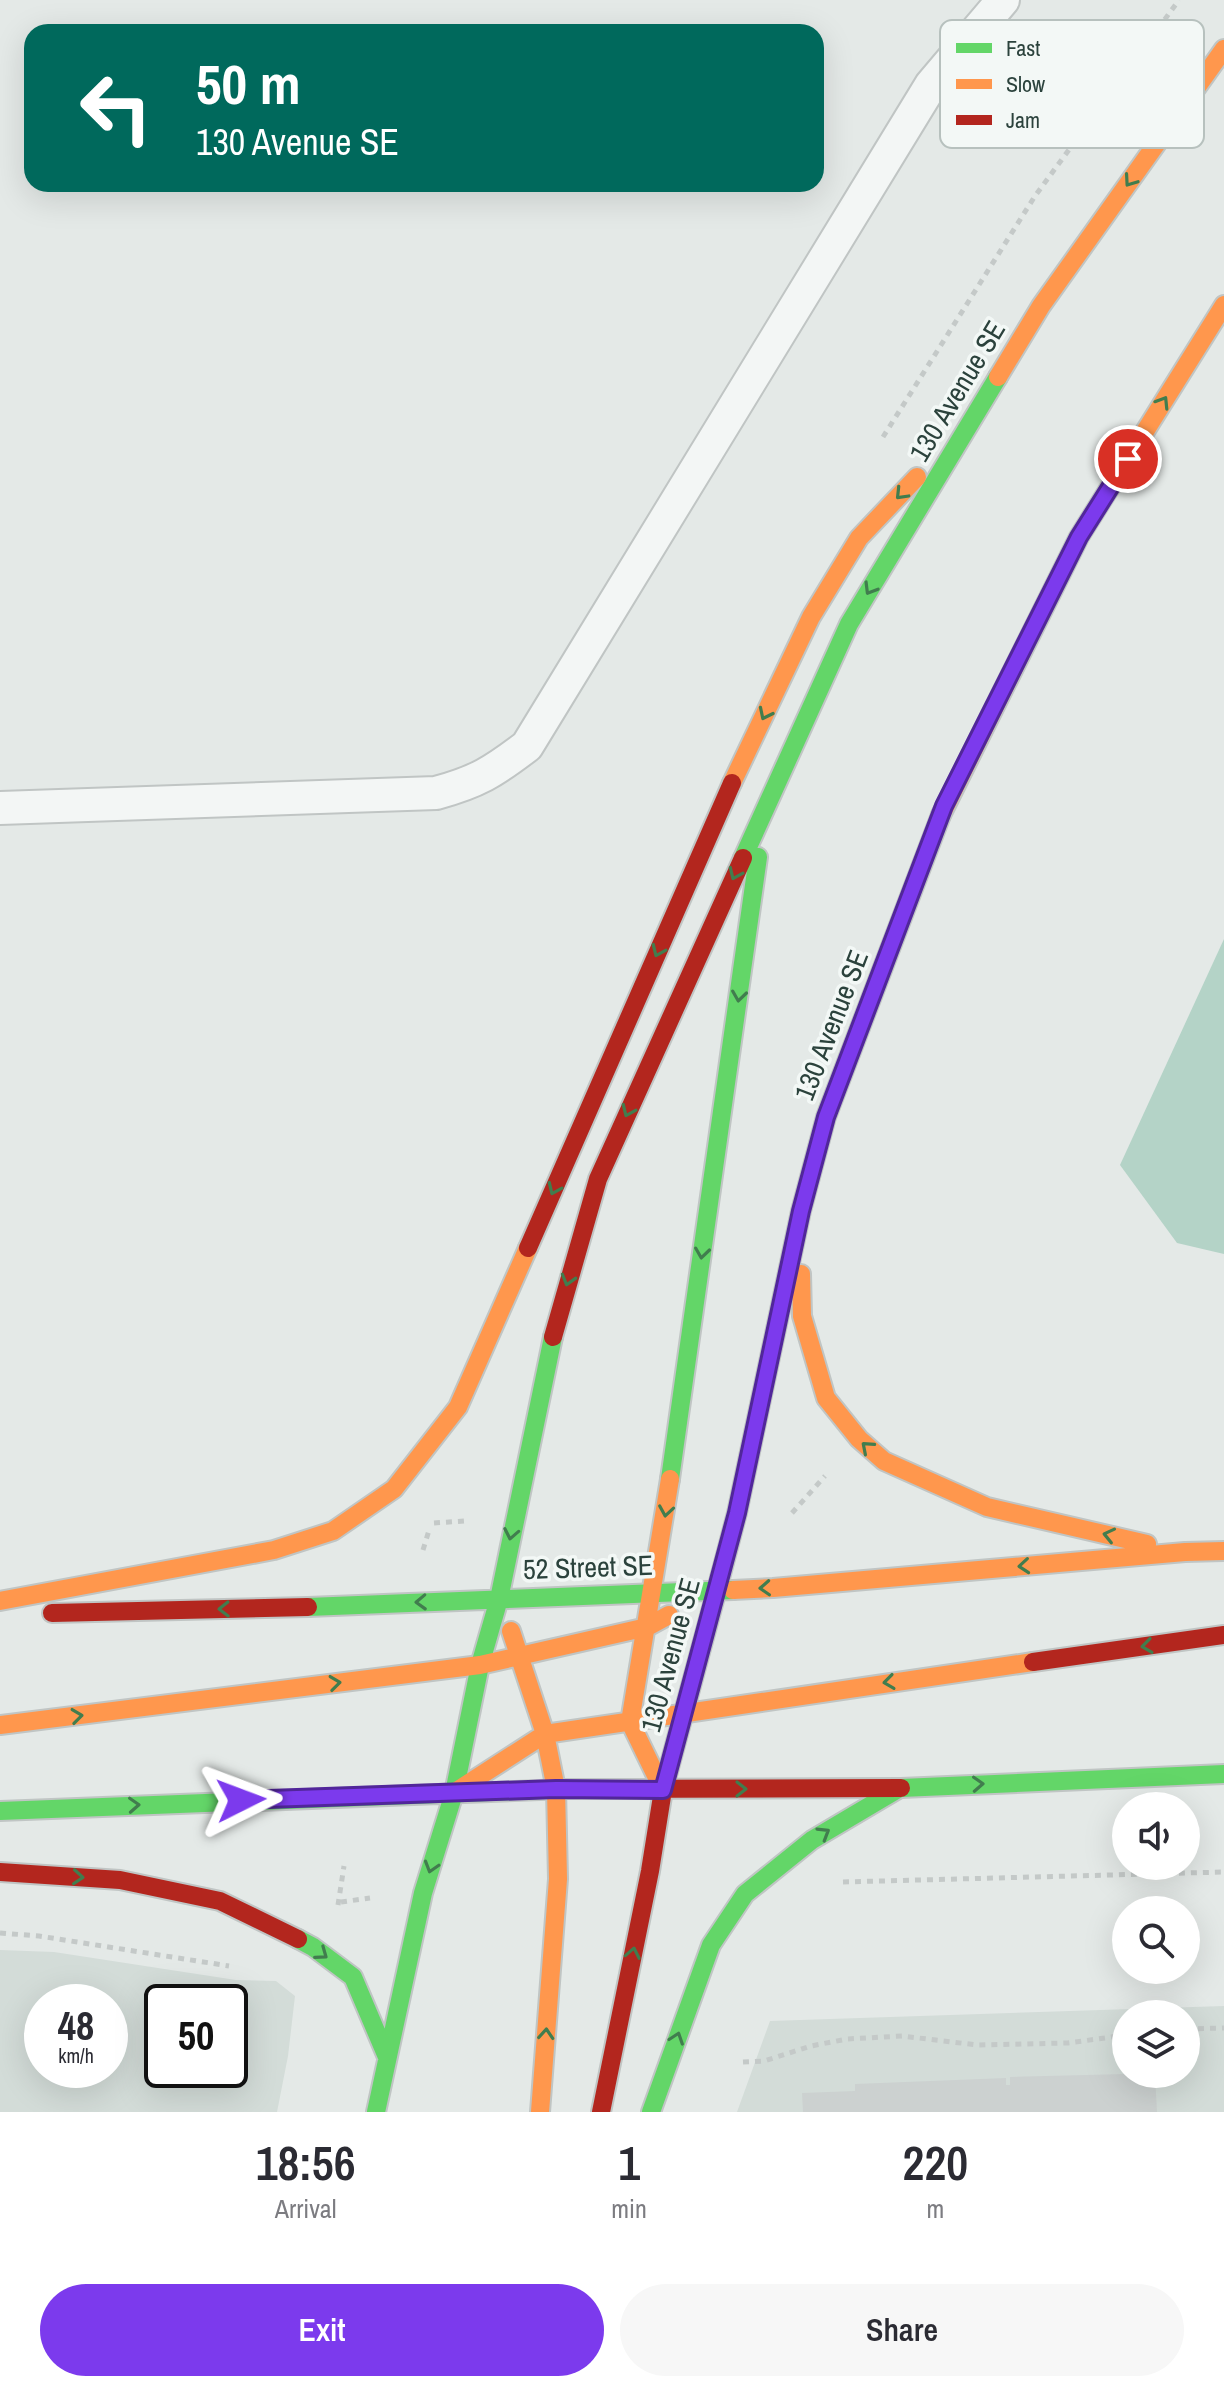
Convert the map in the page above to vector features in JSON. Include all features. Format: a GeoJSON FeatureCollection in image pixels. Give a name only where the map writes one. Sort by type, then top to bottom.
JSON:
{"type":"FeatureCollection","features":[{"type":"Feature","properties":{"kind":"main road","name":"130 Avenue SE"},"geometry":{"type":"LineString","coordinates":[[1204,77],[1224,49]]}},
{"type":"Feature","properties":{"kind":"main road","name":"130 Avenue SE"},"geometry":{"type":"LineString","coordinates":[[376,2112],[423,1893],[454,1793],[480,1665],[499,1599],[556,1321],[598,1179],[849,624],[1041,306],[1154,148]]}},
{"type":"Feature","properties":{"kind":"main road","name":"130 Avenue SE"},"geometry":{"type":"LineString","coordinates":[[601,2112],[650,1871],[663,1790],[737,1513],[801,1211],[826,1117],[944,806],[1079,537],[1224,305]]}},
{"type":"Feature","properties":{"kind":"main road"},"geometry":{"type":"LineString","coordinates":[[0,1601],[274,1550],[333,1531],[394,1489],[458,1407],[744,756],[811,617],[859,538],[973,417]]}},
{"type":"Feature","properties":{"kind":"main road"},"geometry":{"type":"LineString","coordinates":[[663,1790],[630,1722],[665,1515],[765,808]]}},
{"type":"Feature","properties":{"kind":"main road"},"geometry":{"type":"LineString","coordinates":[[801,1211],[802,1316],[826,1398],[859,1439],[884,1461],[987,1507],[1185,1552]]}},
{"type":"Feature","properties":{"kind":"main road","name":"52 Street SE"},"geometry":{"type":"LineString","coordinates":[[0,1614],[302,1607],[773,1588],[1224,1551]]}},
{"type":"Feature","properties":{"kind":"main road"},"geometry":{"type":"LineString","coordinates":[[0,1725],[480,1665],[647,1627],[717,1590]]}},
{"type":"Feature","properties":{"kind":"main road"},"geometry":{"type":"LineString","coordinates":[[499,1599],[545,1734],[556,1789],[558,1879],[540,2112]]}},
{"type":"Feature","properties":{"kind":"main road"},"geometry":{"type":"LineString","coordinates":[[454,1793],[545,1734],[1224,1635]]}},
{"type":"Feature","properties":{"kind":"main road"},"geometry":{"type":"LineString","coordinates":[[0,1811],[556,1789],[900,1788],[1224,1774]]}},
{"type":"Feature","properties":{"kind":"main road"},"geometry":{"type":"LineString","coordinates":[[651,2112],[711,1945],[745,1894],[812,1840],[900,1788]]}},
{"type":"Feature","properties":{"kind":"main road"},"geometry":{"type":"LineString","coordinates":[[0,1872],[120,1880],[220,1901],[313,1947],[353,1977],[387,2057]]}},
{"type":"Feature","properties":{"kind":"lane"},"geometry":{"type":"LineString","coordinates":[[986,20],[1003,0]]}},
{"type":"Feature","properties":{"kind":"lane"},"geometry":{"type":"LineString","coordinates":[[0,808],[436,793],[469,784],[498,769],[527,746],[940,74]]}},
{"type":"Feature","properties":{"kind":"path"},"geometry":{"type":"LineString","coordinates":[[793,1511],[833,1468]]}},
{"type":"Feature","properties":{"kind":"path"},"geometry":{"type":"LineString","coordinates":[[423,1550],[432,1523],[465,1521]]}},
{"type":"Feature","properties":{"kind":"path"},"geometry":{"type":"LineString","coordinates":[[344,1866],[340,1902],[384,1896]]}},
{"type":"Feature","properties":{"kind":"path"},"geometry":{"type":"LineString","coordinates":[[831,1882],[1224,1872]]}},
{"type":"Feature","properties":{"kind":"path"},"geometry":{"type":"LineString","coordinates":[[0,1933],[39,1936],[239,1967]]}},
{"type":"Feature","properties":{"kind":"path"},"geometry":{"type":"LineString","coordinates":[[1200,2029],[1224,2028]]}},
{"type":"Feature","properties":{"kind":"path"},"geometry":{"type":"LineString","coordinates":[[743,2062],[764,2061],[811,2046],[847,2039],[902,2036],[977,2045],[1068,2043],[1112,2037]]}},
{"type":"Feature","properties":{"kind":"shaded area"},"geometry":{"type":"Polygon","coordinates":[[[1224,939],[1224,1254],[1177,1243],[1120,1165],[1224,939]]]}},
{"type":"Feature","properties":{"kind":"shaded area"},"geometry":{"type":"Polygon","coordinates":[[[0,1950],[54,1952],[236,1980],[276,1981],[295,1996],[277,2112],[0,2112],[0,1950]]]}},
{"type":"Feature","properties":{"kind":"shaded area"},"geometry":{"type":"Polygon","coordinates":[[[1224,2006],[1224,2112],[737,2112],[770,2021],[1112,2010],[1112,2088],[1200,2088],[1200,2007],[1224,2006]]]}},
{"type":"Feature","properties":{"kind":"building"},"geometry":{"type":"Polygon","coordinates":[[[1112,2075],[1112,2088],[1156,2088],[1157,2112],[803,2112],[802,2093],[855,2091],[855,2084],[1006,2078],[1006,2085],[1010,2085],[1010,2077],[1112,2075]]]}},
{"type":"Feature","properties":{"kind":"traffic: fast"},"geometry":{"type":"LineString","coordinates":[[743,858],[849,624],[998,377]]}},
{"type":"Feature","properties":{"kind":"traffic: fast"},"geometry":{"type":"LineString","coordinates":[[720,1578],[737,1513],[801,1211],[826,1117],[941,815]]}},
{"type":"Feature","properties":{"kind":"traffic: fast"},"geometry":{"type":"LineString","coordinates":[[670,1479],[758,857]]}},
{"type":"Feature","properties":{"kind":"traffic: fast"},"geometry":{"type":"LineString","coordinates":[[376,2112],[423,1893],[454,1793],[480,1665],[499,1599],[553,1337]]}},
{"type":"Feature","properties":{"kind":"traffic: fast"},"geometry":{"type":"LineString","coordinates":[[308,1607],[733,1590]]}},
{"type":"Feature","properties":{"kind":"traffic: fast"},"geometry":{"type":"LineString","coordinates":[[901,1788],[1224,1774]]}},
{"type":"Feature","properties":{"kind":"traffic: fast"},"geometry":{"type":"LineString","coordinates":[[0,1811],[566,1789]]}},
{"type":"Feature","properties":{"kind":"traffic: fast"},"geometry":{"type":"LineString","coordinates":[[651,2112],[711,1945],[745,1894],[812,1840],[898,1789]]}},
{"type":"Feature","properties":{"kind":"traffic: fast"},"geometry":{"type":"LineString","coordinates":[[298,1939],[353,1977],[387,2057]]}},
{"type":"Feature","properties":{"kind":"traffic: slow"},"geometry":{"type":"LineString","coordinates":[[1204,77],[1224,49]]}},
{"type":"Feature","properties":{"kind":"traffic: slow"},"geometry":{"type":"LineString","coordinates":[[998,377],[1041,306],[1154,148]]}},
{"type":"Feature","properties":{"kind":"traffic: slow"},"geometry":{"type":"LineString","coordinates":[[941,815],[1079,537],[1224,305]]}},
{"type":"Feature","properties":{"kind":"traffic: slow"},"geometry":{"type":"LineString","coordinates":[[732,783],[811,617],[859,538],[917,477]]}},
{"type":"Feature","properties":{"kind":"traffic: slow"},"geometry":{"type":"LineString","coordinates":[[0,1601],[274,1550],[333,1531],[394,1489],[458,1407],[528,1248]]}},
{"type":"Feature","properties":{"kind":"traffic: slow"},"geometry":{"type":"LineString","coordinates":[[801,1274],[802,1316],[826,1398],[859,1439],[884,1461],[987,1507],[1147,1544]]}},
{"type":"Feature","properties":{"kind":"traffic: slow"},"geometry":{"type":"LineString","coordinates":[[663,1790],[630,1722],[670,1479]]}},
{"type":"Feature","properties":{"kind":"traffic: slow"},"geometry":{"type":"LineString","coordinates":[[733,1590],[1224,1551]]}},
{"type":"Feature","properties":{"kind":"traffic: slow"},"geometry":{"type":"LineString","coordinates":[[0,1725],[480,1665],[647,1627],[669,1615]]}},
{"type":"Feature","properties":{"kind":"traffic: slow"},"geometry":{"type":"LineString","coordinates":[[511,1631],[545,1734],[556,1789],[558,1879],[540,2112]]}},
{"type":"Feature","properties":{"kind":"traffic: slow"},"geometry":{"type":"LineString","coordinates":[[455,1792],[545,1734],[1033,1662]]}},
{"type":"Feature","properties":{"kind":"traffic: jam"},"geometry":{"type":"LineString","coordinates":[[528,1248],[732,783]]}},
{"type":"Feature","properties":{"kind":"traffic: jam"},"geometry":{"type":"LineString","coordinates":[[553,1337],[598,1179],[743,858]]}},
{"type":"Feature","properties":{"kind":"traffic: jam"},"geometry":{"type":"LineString","coordinates":[[601,2112],[650,1871],[663,1790],[720,1578]]}},
{"type":"Feature","properties":{"kind":"traffic: jam"},"geometry":{"type":"LineString","coordinates":[[52,1613],[308,1607]]}},
{"type":"Feature","properties":{"kind":"traffic: jam"},"geometry":{"type":"LineString","coordinates":[[1033,1662],[1224,1635]]}},
{"type":"Feature","properties":{"kind":"traffic: jam"},"geometry":{"type":"LineString","coordinates":[[566,1789],[901,1788]]}},
{"type":"Feature","properties":{"kind":"traffic: jam"},"geometry":{"type":"LineString","coordinates":[[0,1872],[120,1880],[220,1901],[298,1939]]}},
{"type":"Feature","properties":{"kind":"route"},"geometry":{"type":"LineString","coordinates":[[241,1800],[556,1789],[663,1790],[737,1513],[801,1211],[826,1117],[944,806],[1079,537],[1128,459]]}}]}
